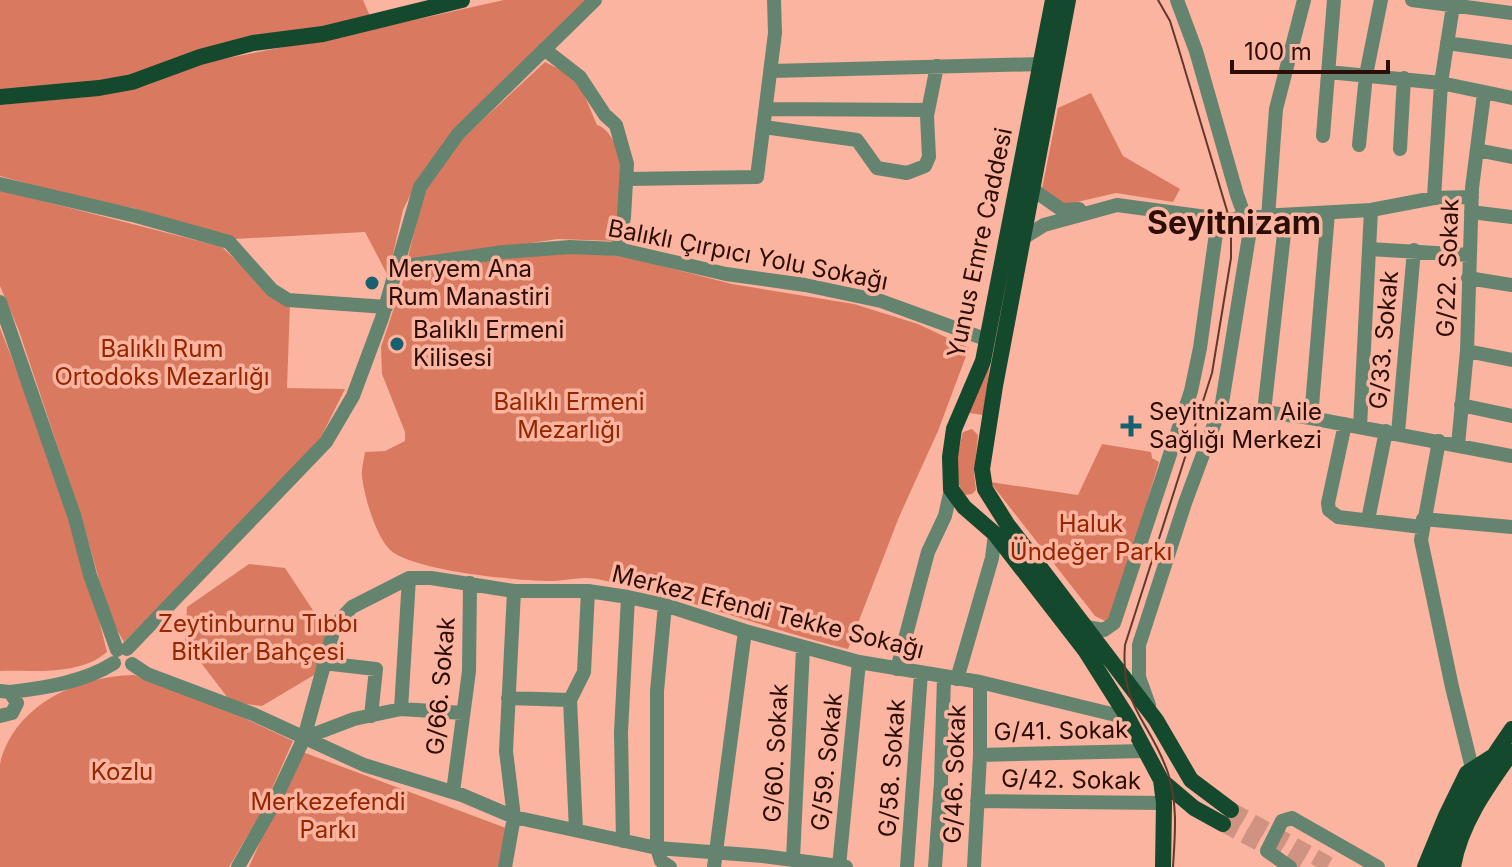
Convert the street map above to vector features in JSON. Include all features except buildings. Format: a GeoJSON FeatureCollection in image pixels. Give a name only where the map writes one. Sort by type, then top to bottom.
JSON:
{"type":"FeatureCollection","features":[{"type":"Feature","properties":{"kind":"main road"},"geometry":{"type":"LineString","coordinates":[[0,97],[132,82],[200,57],[253,43],[323,34],[462,0]]}},
{"type":"Feature","properties":{"kind":"main road","name":"Yunus Emre Caddesi"},"geometry":{"type":"LineString","coordinates":[[951,489],[950,457],[954,429],[983,361],[988,340],[1053,0]]}},
{"type":"Feature","properties":{"kind":"main road","name":"Yunus Emre Caddesi"},"geometry":{"type":"LineString","coordinates":[[985,489],[982,469],[987,432],[1068,0]]}},
{"type":"Feature","properties":{"kind":"main road"},"geometry":{"type":"LineString","coordinates":[[954,429],[962,423],[974,422],[987,432]]}},
{"type":"Feature","properties":{"kind":"main road"},"geometry":{"type":"LineString","coordinates":[[951,489],[964,507],[995,534],[1085,650],[1128,718],[1161,780],[1194,808],[1227,817],[1191,780],[1156,720],[1007,524],[985,489],[977,502],[964,507]]}},
{"type":"Feature","properties":{"kind":"main road"},"geometry":{"type":"LineString","coordinates":[[1437,867],[1450,832],[1512,729]]}},
{"type":"Feature","properties":{"kind":"main road"},"geometry":{"type":"LineString","coordinates":[[1453,867],[1457,846],[1476,806],[1512,752]]}},
{"type":"Feature","properties":{"kind":"main road"},"geometry":{"type":"LineString","coordinates":[[1425,867],[1458,789],[1472,768],[1493,757]]}},
{"type":"Feature","properties":{"kind":"main road"},"geometry":{"type":"LineString","coordinates":[[1161,780],[1164,803],[1163,867]]}},
{"type":"Feature","properties":{"kind":"street"},"geometry":{"type":"LineString","coordinates":[[5,692],[46,688],[95,673],[119,654],[326,442],[353,396],[386,307],[420,187],[458,134],[595,0]]}},
{"type":"Feature","properties":{"kind":"street"},"geometry":{"type":"LineString","coordinates":[[626,179],[757,177],[772,71],[777,14],[774,0]]}},
{"type":"Feature","properties":{"kind":"street"},"geometry":{"type":"LineString","coordinates":[[1156,720],[1139,677],[1139,645],[1185,503],[1221,407],[1250,223],[1245,217],[1196,51],[1177,0]]}},
{"type":"Feature","properties":{"kind":"street"},"geometry":{"type":"LineString","coordinates":[[1268,217],[1276,109],[1304,0]]}},
{"type":"Feature","properties":{"kind":"street"},"geometry":{"type":"LineString","coordinates":[[1323,136],[1334,0]]}},
{"type":"Feature","properties":{"kind":"street"},"geometry":{"type":"LineString","coordinates":[[1359,145],[1366,75],[1381,0]]}},
{"type":"Feature","properties":{"kind":"street"},"geometry":{"type":"LineString","coordinates":[[1412,0],[1455,3],[1512,13]]}},
{"type":"Feature","properties":{"kind":"street"},"geometry":{"type":"LineString","coordinates":[[1434,198],[1441,83],[1455,3]]}},
{"type":"Feature","properties":{"kind":"street"},"geometry":{"type":"LineString","coordinates":[[1447,43],[1512,52]]}},
{"type":"Feature","properties":{"kind":"street"},"geometry":{"type":"LineString","coordinates":[[544,49],[580,77],[605,115],[616,125],[627,164],[618,249]]}},
{"type":"Feature","properties":{"kind":"street"},"geometry":{"type":"LineString","coordinates":[[772,71],[1041,64]]}},
{"type":"Feature","properties":{"kind":"street"},"geometry":{"type":"LineString","coordinates":[[764,127],[857,140],[877,168],[907,173],[925,166],[929,157],[928,110],[937,66]]}},
{"type":"Feature","properties":{"kind":"street"},"geometry":{"type":"LineString","coordinates":[[1328,72],[1441,83],[1512,98]]}},
{"type":"Feature","properties":{"kind":"street"},"geometry":{"type":"LineString","coordinates":[[1400,149],[1404,78]]}},
{"type":"Feature","properties":{"kind":"street","name":"G/22. Sokak"},"geometry":{"type":"LineString","coordinates":[[1458,445],[1467,351],[1471,204],[1484,94]]}},
{"type":"Feature","properties":{"kind":"street"},"geometry":{"type":"LineString","coordinates":[[767,109],[928,110]]}},
{"type":"Feature","properties":{"kind":"street"},"geometry":{"type":"LineString","coordinates":[[1477,150],[1512,157]]}},
{"type":"Feature","properties":{"kind":"street"},"geometry":{"type":"LineString","coordinates":[[0,184],[229,242],[272,290],[288,300],[386,307]]}},
{"type":"Feature","properties":{"kind":"street"},"geometry":{"type":"LineString","coordinates":[[1032,189],[1062,210],[1122,199],[1245,217],[1268,217],[1371,210],[1434,198],[1471,204],[1512,217]]}},
{"type":"Feature","properties":{"kind":"street"},"geometry":{"type":"LineString","coordinates":[[1023,238],[1044,225],[1117,205],[1218,219],[1245,217]]}},
{"type":"Feature","properties":{"kind":"street"},"geometry":{"type":"LineString","coordinates":[[1371,210],[1352,426],[1328,503],[1329,510],[1338,517],[1368,520],[1512,527]]}},
{"type":"Feature","properties":{"kind":"street"},"geometry":{"type":"LineString","coordinates":[[1311,418],[1328,213]]}},
{"type":"Feature","properties":{"kind":"street"},"geometry":{"type":"LineString","coordinates":[[1264,412],[1286,216]]}},
{"type":"Feature","properties":{"kind":"street"},"geometry":{"type":"LineString","coordinates":[[1086,627],[1104,630],[1114,623],[1191,391],[1218,219]]}},
{"type":"Feature","properties":{"kind":"street","name":"Balıklı Çırpıcı Yolu Sokağı"},"geometry":{"type":"LineString","coordinates":[[398,267],[504,252],[570,247],[618,249],[726,274],[805,285],[881,301],[988,340]]}},
{"type":"Feature","properties":{"kind":"street"},"geometry":{"type":"LineString","coordinates":[[1369,249],[1469,255]]}},
{"type":"Feature","properties":{"kind":"street","name":"G/33. Sokak"},"geometry":{"type":"LineString","coordinates":[[1368,520],[1392,432],[1414,250]]}},
{"type":"Feature","properties":{"kind":"street"},"geometry":{"type":"LineString","coordinates":[[1468,278],[1512,285]]}},
{"type":"Feature","properties":{"kind":"street"},"geometry":{"type":"LineString","coordinates":[[0,302],[75,518],[90,575],[122,668],[132,664],[147,674],[253,714],[364,765],[453,792],[514,817],[715,860],[793,859],[846,867]]}},
{"type":"Feature","properties":{"kind":"street"},"geometry":{"type":"LineString","coordinates":[[1467,351],[1512,360]]}},
{"type":"Feature","properties":{"kind":"street"},"geometry":{"type":"LineString","coordinates":[[1461,405],[1512,416]]}},
{"type":"Feature","properties":{"kind":"street"},"geometry":{"type":"LineString","coordinates":[[1221,407],[1311,418],[1512,456]]}},
{"type":"Feature","properties":{"kind":"street"},"geometry":{"type":"LineString","coordinates":[[1439,441],[1421,540],[1472,768]]}},
{"type":"Feature","properties":{"kind":"street"},"geometry":{"type":"LineString","coordinates":[[897,669],[928,552],[945,516],[951,489]]}},
{"type":"Feature","properties":{"kind":"street"},"geometry":{"type":"LineString","coordinates":[[945,516],[964,507]]}},
{"type":"Feature","properties":{"kind":"street"},"geometry":{"type":"LineString","coordinates":[[935,867],[950,678],[992,558],[995,534]]}},
{"type":"Feature","properties":{"kind":"street"},"geometry":{"type":"LineString","coordinates":[[238,867],[270,810],[304,738],[335,625],[352,607],[409,578]]}},
{"type":"Feature","properties":{"kind":"street"},"geometry":{"type":"LineString","coordinates":[[401,709],[409,578]]}},
{"type":"Feature","properties":{"kind":"street","name":"Merkez Efendi Tekke Sokağı"},"geometry":{"type":"LineString","coordinates":[[409,578],[431,578],[514,591],[588,591],[628,597],[859,662],[980,682],[1128,718]]}},
{"type":"Feature","properties":{"kind":"street","name":"G/66. Sokak"},"geometry":{"type":"LineString","coordinates":[[453,792],[469,671],[470,583]]}},
{"type":"Feature","properties":{"kind":"street"},"geometry":{"type":"LineString","coordinates":[[505,867],[514,817],[506,751],[514,591]]}},
{"type":"Feature","properties":{"kind":"street"},"geometry":{"type":"LineString","coordinates":[[576,830],[570,700],[584,672],[588,591]]}},
{"type":"Feature","properties":{"kind":"street"},"geometry":{"type":"LineString","coordinates":[[623,841],[621,732],[628,597]]}},
{"type":"Feature","properties":{"kind":"street"},"geometry":{"type":"LineString","coordinates":[[665,605],[657,691],[657,848],[661,861],[670,867]]}},
{"type":"Feature","properties":{"kind":"street"},"geometry":{"type":"LineString","coordinates":[[715,860],[745,631]]}},
{"type":"Feature","properties":{"kind":"street","name":"G/60. Sokak"},"geometry":{"type":"LineString","coordinates":[[793,859],[803,648]]}},
{"type":"Feature","properties":{"kind":"street","name":"G/59. Sokak"},"geometry":{"type":"LineString","coordinates":[[839,866],[859,662]]}},
{"type":"Feature","properties":{"kind":"street"},"geometry":{"type":"LineString","coordinates":[[323,663],[376,669],[371,716]]}},
{"type":"Feature","properties":{"kind":"street","name":"G/58. Sokak"},"geometry":{"type":"LineString","coordinates":[[907,867],[921,673]]}},
{"type":"Feature","properties":{"kind":"street","name":"G/46. Sokak"},"geometry":{"type":"LineString","coordinates":[[974,867],[980,682]]}},
{"type":"Feature","properties":{"kind":"street"},"geometry":{"type":"LineString","coordinates":[[5,718],[46,688]]}},
{"type":"Feature","properties":{"kind":"street"},"geometry":{"type":"LineString","coordinates":[[5,692],[17,703],[5,718]]}},
{"type":"Feature","properties":{"kind":"street"},"geometry":{"type":"LineString","coordinates":[[508,698],[570,700]]}},
{"type":"Feature","properties":{"kind":"street"},"geometry":{"type":"LineString","coordinates":[[304,738],[354,719],[401,709],[463,713]]}},
{"type":"Feature","properties":{"kind":"street","name":"G/41. Sokak"},"geometry":{"type":"LineString","coordinates":[[980,755],[1144,751]]}},
{"type":"Feature","properties":{"kind":"street","name":"G/42. Sokak"},"geometry":{"type":"LineString","coordinates":[[977,801],[1164,803]]}},
{"type":"Feature","properties":{"kind":"street"},"geometry":{"type":"LineString","coordinates":[[1290,867],[1267,851],[1286,818],[1306,825],[1378,867]]}},
{"type":"Feature","properties":{"kind":"green space"},"geometry":{"type":"Polygon","coordinates":[[[0,0],[363,0],[370,16],[137,75],[0,92],[0,0]]]}},
{"type":"Feature","properties":{"kind":"green space"},"geometry":{"type":"Polygon","coordinates":[[[504,0],[587,0],[451,134],[416,183],[403,210],[388,276],[365,232],[234,239],[133,208],[0,176],[0,105],[85,97],[145,86],[207,62],[504,0]]]}},
{"type":"Feature","properties":{"kind":"green space"},"geometry":{"type":"Polygon","coordinates":[[[545,62],[577,78],[597,125],[614,141],[622,165],[622,182],[614,241],[558,239],[407,261],[425,188],[462,139],[545,62]]]}},
{"type":"Feature","properties":{"kind":"green space"},"geometry":{"type":"Polygon","coordinates":[[[1091,93],[1123,156],[1180,189],[1173,202],[1116,193],[1064,205],[1042,189],[1058,108],[1091,93]]]}},
{"type":"Feature","properties":{"kind":"green space","name":"Balıklı Rum Ortodoks Mezarlığı"},"geometry":{"type":"Polygon","coordinates":[[[0,190],[222,247],[267,290],[290,304],[287,388],[345,389],[320,439],[124,642],[110,618],[82,519],[19,331],[0,286],[0,190]]]}},
{"type":"Feature","properties":{"kind":"green space","name":"Balıklı Ermeni Mezarlığı"},"geometry":{"type":"Polygon","coordinates":[[[582,252],[627,257],[732,284],[854,304],[918,324],[969,348],[848,649],[660,594],[597,579],[518,579],[448,570],[408,560],[394,553],[382,539],[369,506],[362,470],[365,452],[385,451],[405,441],[405,432],[382,374],[381,347],[407,269],[511,254],[582,252]]]}},
{"type":"Feature","properties":{"kind":"green space"},"geometry":{"type":"Polygon","coordinates":[[[0,328],[60,488],[107,652],[96,660],[70,668],[0,671],[0,328]]]}},
{"type":"Feature","properties":{"kind":"green space"},"geometry":{"type":"Polygon","coordinates":[[[990,364],[983,415],[969,413],[990,364]]]}},
{"type":"Feature","properties":{"kind":"green space"},"geometry":{"type":"Polygon","coordinates":[[[972,429],[978,435],[974,474],[976,490],[965,495],[958,481],[958,457],[963,432],[972,429]]]}},
{"type":"Feature","properties":{"kind":"green space","name":"Haluk Ündeğer Parkı"},"geometry":{"type":"Polygon","coordinates":[[[1102,444],[1151,452],[1152,458],[1159,462],[1112,618],[1105,621],[1095,616],[990,482],[1078,495],[1102,444]]]}},
{"type":"Feature","properties":{"kind":"green space","name":"Zeytinburnu Tıbbı Bitkiler Bahçesi"},"geometry":{"type":"Polygon","coordinates":[[[249,564],[285,568],[326,630],[319,672],[262,706],[231,702],[185,642],[187,607],[249,564]]]}},
{"type":"Feature","properties":{"kind":"green space","name":"Kozlu"},"geometry":{"type":"Polygon","coordinates":[[[134,675],[242,717],[293,741],[262,811],[229,867],[0,867],[0,764],[7,743],[19,725],[34,710],[71,688],[91,681],[134,675]]]}},
{"type":"Feature","properties":{"kind":"green space","name":"Merkezefendi Parkı"},"geometry":{"type":"Polygon","coordinates":[[[300,751],[506,828],[498,867],[249,867],[300,751]]]}},
{"type":"Feature","properties":{"kind":"tunnel"},"geometry":{"type":"LineString","coordinates":[[1231,810],[1333,867]]}},
{"type":"Feature","properties":{"kind":"tunnel"},"geometry":{"type":"LineString","coordinates":[[1223,824],[1305,867]]}},
{"type":"Feature","properties":{"kind":"tram line"},"geometry":{"type":"LineString","coordinates":[[1158,0],[1170,21],[1231,233],[1231,258],[1212,373],[1125,645],[1127,685],[1161,755],[1171,785],[1175,820],[1173,867]]}},
{"type":"Feature","properties":{"kind":"place","name":"Meryem Ana Rum Manastiri"},"geometry":{"type":"Point","coordinates":[372,283]}},
{"type":"Feature","properties":{"kind":"place","name":"Balıklı Ermeni Kilisesi"},"geometry":{"type":"Point","coordinates":[397,344]}},
{"type":"Feature","properties":{"kind":"place","name":"Seyitnizam Aile Sağlığı Merkezi"},"geometry":{"type":"Point","coordinates":[1131,426]}},
{"type":"Feature","properties":{"kind":"district","name":"Seyitnizam"},"geometry":{"type":"Point","coordinates":[1234,223]}}]}
